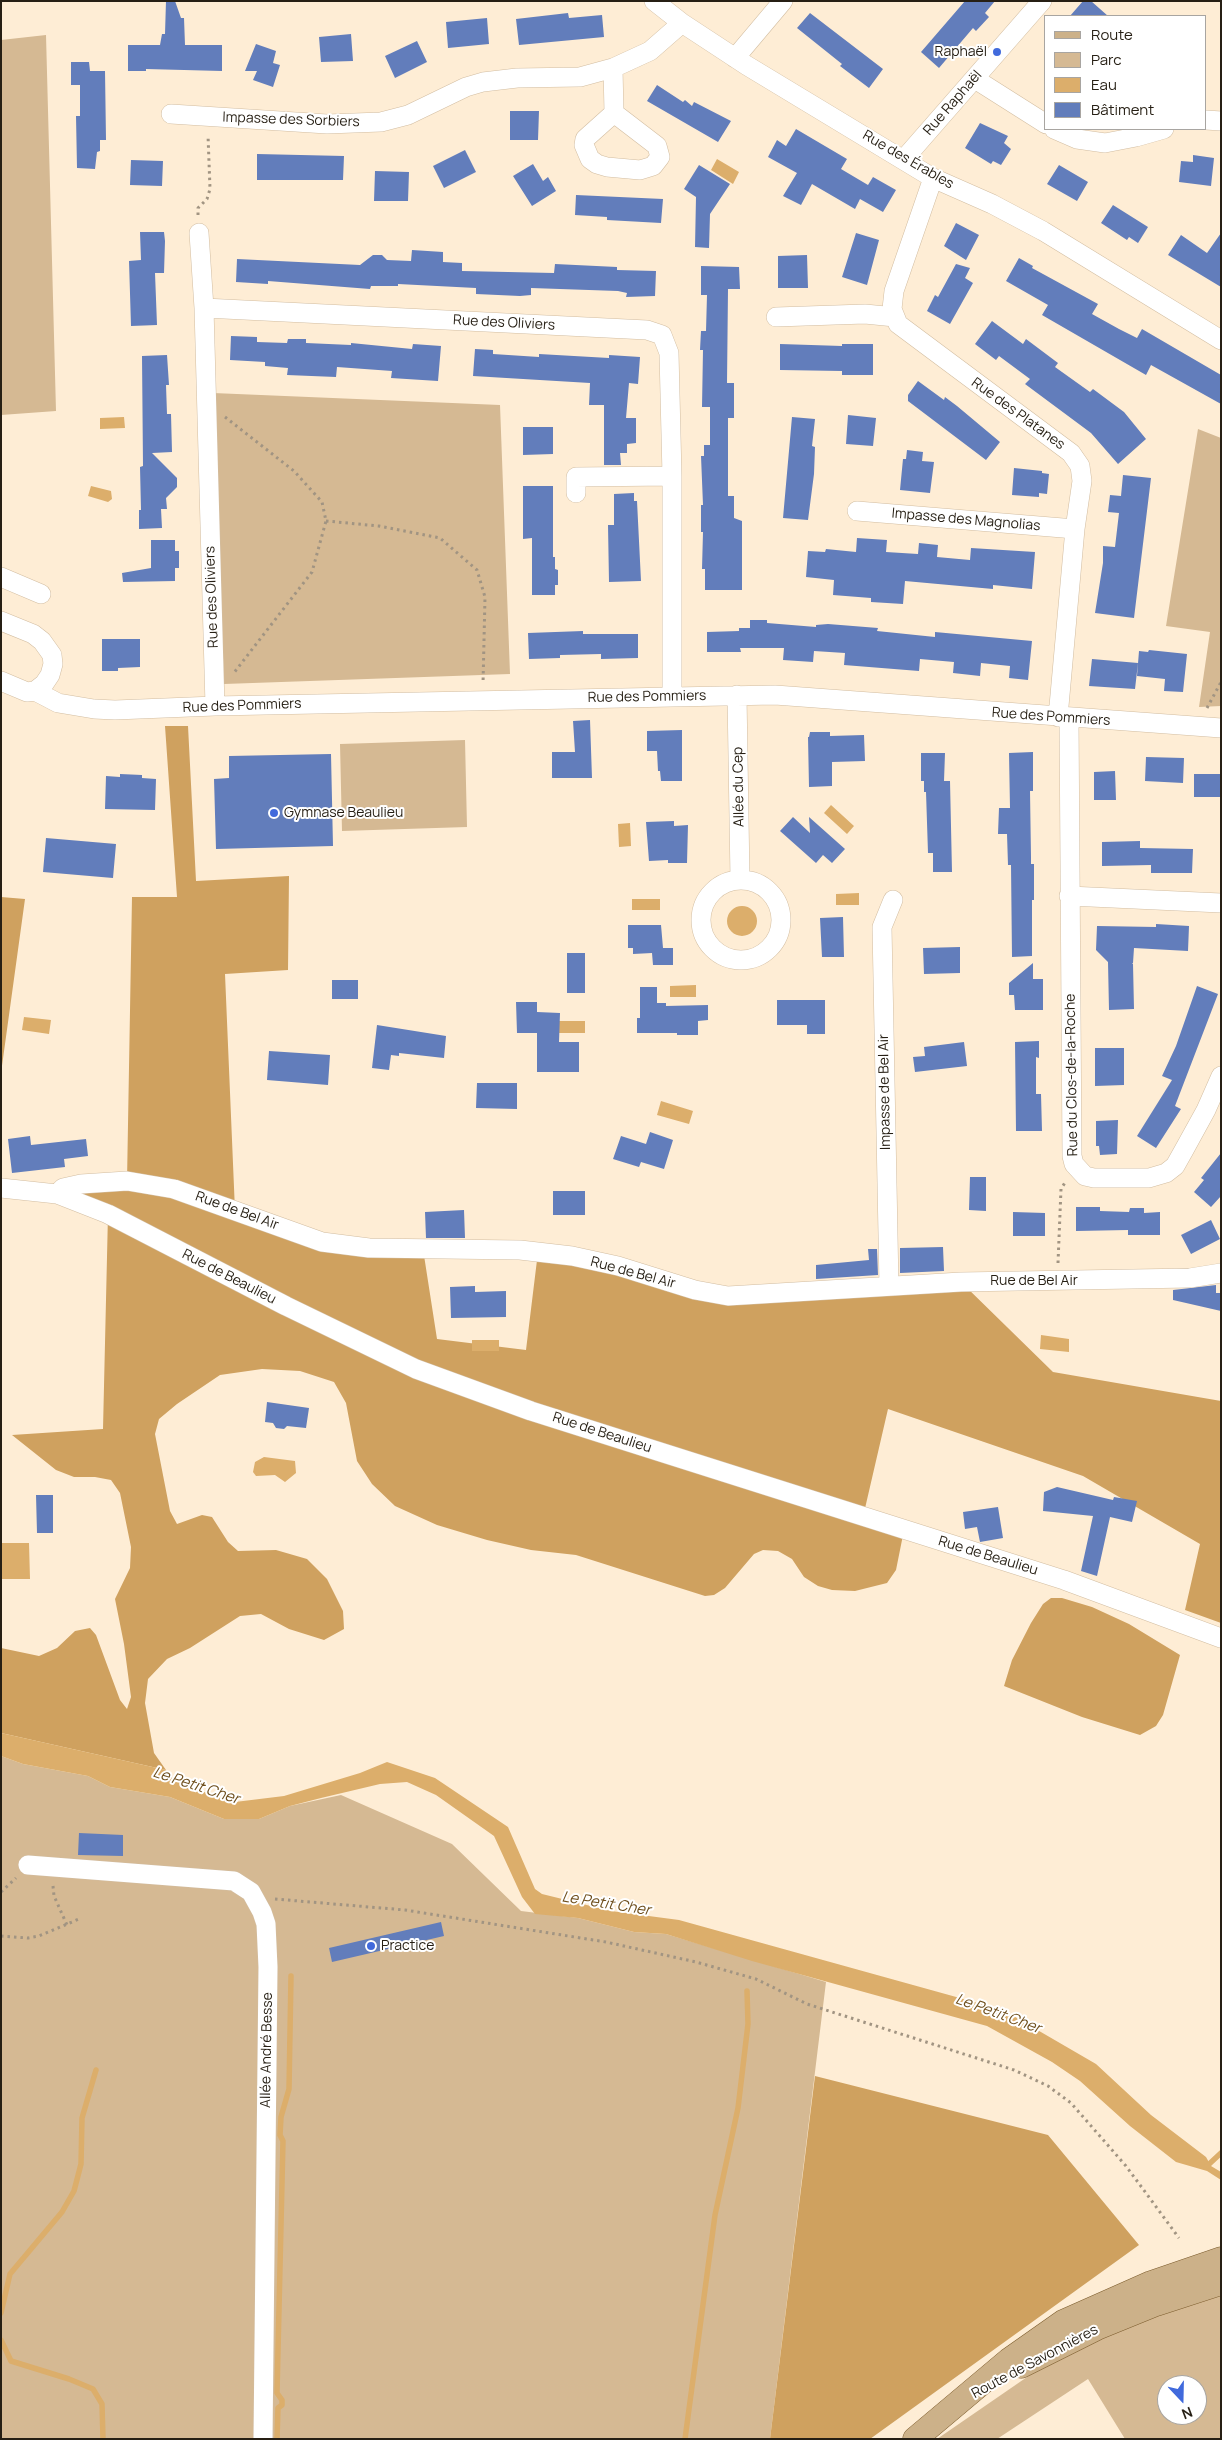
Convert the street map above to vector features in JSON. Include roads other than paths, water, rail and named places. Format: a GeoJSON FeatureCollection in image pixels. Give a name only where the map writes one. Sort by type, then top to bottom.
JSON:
{"type":"FeatureCollection","features":[{"type":"Feature","properties":{"kind":"main road","name":"Route de Savonnières"},"geometry":{"type":"LineString","coordinates":[[915,2439],[962,2402],[1009,2360],[1063,2322],[1151,2283],[1221,2259]]}},
{"type":"Feature","properties":{"kind":"main road","name":"Route de Savonnières"},"geometry":{"type":"LineString","coordinates":[[962,2402],[1016,2369],[1097,2328],[1156,2304],[1221,2284]]}},
{"type":"Feature","properties":{"kind":"street","name":"Rue des Érables"},"geometry":{"type":"LineString","coordinates":[[654,1],[682,23],[734,58],[933,178],[992,204],[1043,231],[1221,340]]}},
{"type":"Feature","properties":{"kind":"street"},"geometry":{"type":"LineString","coordinates":[[734,58],[783,1]]}},
{"type":"Feature","properties":{"kind":"street","name":"Rue Raphaël"},"geometry":{"type":"LineString","coordinates":[[904,159],[1042,1]]}},
{"type":"Feature","properties":{"kind":"street","name":"Impasse des Sorbiers"},"geometry":{"type":"LineString","coordinates":[[170,114],[265,122],[327,124],[382,122],[408,115],[466,87],[483,82],[517,78],[580,76],[613,68],[650,51],[682,23]]}},
{"type":"Feature","properties":{"kind":"street"},"geometry":{"type":"LineString","coordinates":[[613,68],[614,113]]}},
{"type":"Feature","properties":{"kind":"street"},"geometry":{"type":"LineString","coordinates":[[974,79],[1044,123]]}},
{"type":"Feature","properties":{"kind":"street"},"geometry":{"type":"LineString","coordinates":[[1207,120],[1221,121]]}},
{"type":"Feature","properties":{"kind":"street"},"geometry":{"type":"LineString","coordinates":[[1056,130],[1077,139],[1105,143],[1136,138],[1161,130]]}},
{"type":"Feature","properties":{"kind":"street"},"geometry":{"type":"LineString","coordinates":[[776,317],[865,314],[895,317],[892,302],[894,291],[933,178]]}},
{"type":"Feature","properties":{"kind":"street","name":"Rue des Oliviers"},"geometry":{"type":"LineString","coordinates":[[199,233],[204,308],[215,706]]}},
{"type":"Feature","properties":{"kind":"street","name":"Rue des Oliviers"},"geometry":{"type":"LineString","coordinates":[[204,308],[647,330],[662,335],[667,343],[669,353],[672,476],[672,697]]}},
{"type":"Feature","properties":{"kind":"street","name":"Rue des Platanes"},"geometry":{"type":"LineString","coordinates":[[895,317],[904,331],[1071,453],[1080,466],[1082,481],[1075,529],[1064,718]]}},
{"type":"Feature","properties":{"kind":"street"},"geometry":{"type":"LineString","coordinates":[[576,493],[576,477],[672,476]]}},
{"type":"Feature","properties":{"kind":"street","name":"Impasse des Magnolias"},"geometry":{"type":"LineString","coordinates":[[857,512],[1075,529]]}},
{"type":"Feature","properties":{"kind":"street"},"geometry":{"type":"LineString","coordinates":[[1,577],[41,594]]}},
{"type":"Feature","properties":{"kind":"street"},"geometry":{"type":"LineString","coordinates":[[1,621],[33,634],[42,641],[52,655],[50,676],[35,691]]}},
{"type":"Feature","properties":{"kind":"street"},"geometry":{"type":"LineString","coordinates":[[50,676],[73,707]]}},
{"type":"Feature","properties":{"kind":"street","name":"Rue des Pommiers"},"geometry":{"type":"LineString","coordinates":[[1,681],[27,692],[35,691],[45,698],[73,707],[115,710],[215,706],[775,695],[1064,718],[1221,728]]}},
{"type":"Feature","properties":{"kind":"street","name":"Allée du Cep"},"geometry":{"type":"LineString","coordinates":[[737,695],[740,879]]}},
{"type":"Feature","properties":{"kind":"street","name":"Rue du Clos-de-la-Roche"},"geometry":{"type":"LineString","coordinates":[[1064,718],[1069,896],[1072,1156],[1074,1164],[1085,1176],[1094,1178],[1149,1178],[1166,1173],[1175,1166],[1206,1110],[1221,1076]]}},
{"type":"Feature","properties":{"kind":"street"},"geometry":{"type":"LineString","coordinates":[[740,879],[761,884],[770,891],[777,900],[782,921],[776,942],[768,950],[748,960],[727,958],[717,952],[703,935],[701,924],[703,908],[711,893],[719,886],[740,879]]}},
{"type":"Feature","properties":{"kind":"street"},"geometry":{"type":"LineString","coordinates":[[1069,896],[1221,903]]}},
{"type":"Feature","properties":{"kind":"street","name":"Impasse de Bel Air"},"geometry":{"type":"LineString","coordinates":[[889,1286],[882,927],[892,900]]}},
{"type":"Feature","properties":{"kind":"street","name":"Rue de Bel Air"},"geometry":{"type":"LineString","coordinates":[[58,1194],[62,1188],[81,1184],[127,1181],[174,1189],[322,1242],[370,1248],[520,1250],[572,1256],[618,1266],[695,1290],[728,1296],[826,1292],[889,1286],[1012,1280],[1141,1280],[1205,1277],[1221,1272]]}},
{"type":"Feature","properties":{"kind":"street","name":"Rue de Beaulieu"},"geometry":{"type":"LineString","coordinates":[[1,1188],[58,1194],[108,1214],[269,1297],[416,1369],[531,1411],[1064,1580],[1221,1638]]}},
{"type":"Feature","properties":{"kind":"street","name":"Allée André Besse"},"geometry":{"type":"LineString","coordinates":[[28,1865],[234,1881],[251,1892],[258,1900],[266,1924],[268,1967],[263,2439]]}},
{"type":"Feature","properties":{"kind":"water"},"geometry":{"type":"Polygon","coordinates":[[[717,159],[739,172],[733,184],[711,170],[717,159]]]}},
{"type":"Feature","properties":{"kind":"water"},"geometry":{"type":"Polygon","coordinates":[[[124,417],[125,428],[100,429],[100,418],[124,417]]]}},
{"type":"Feature","properties":{"kind":"water"},"geometry":{"type":"Polygon","coordinates":[[[91,486],[111,491],[112,499],[108,502],[88,496],[91,486]]]}},
{"type":"Feature","properties":{"kind":"water"},"geometry":{"type":"Polygon","coordinates":[[[831,805],[854,826],[847,834],[824,813],[831,805]]]}},
{"type":"Feature","properties":{"kind":"water"},"geometry":{"type":"Polygon","coordinates":[[[630,823],[631,846],[619,847],[618,824],[630,823]]]}},
{"type":"Feature","properties":{"kind":"water"},"geometry":{"type":"Polygon","coordinates":[[[859,893],[859,905],[836,905],[836,894],[859,893]]]}},
{"type":"Feature","properties":{"kind":"water"},"geometry":{"type":"Polygon","coordinates":[[[632,899],[660,899],[660,910],[632,910],[632,899]]]}},
{"type":"Feature","properties":{"kind":"water"},"geometry":{"type":"Polygon","coordinates":[[[742,906],[753,910],[757,921],[753,932],[742,936],[731,932],[727,921],[731,910],[742,906]]]}},
{"type":"Feature","properties":{"kind":"water"},"geometry":{"type":"Polygon","coordinates":[[[696,985],[696,997],[670,997],[670,986],[696,985]]]}},
{"type":"Feature","properties":{"kind":"water"},"geometry":{"type":"Polygon","coordinates":[[[24,1017],[51,1020],[49,1034],[22,1030],[24,1017]]]}},
{"type":"Feature","properties":{"kind":"water"},"geometry":{"type":"Polygon","coordinates":[[[559,1021],[585,1021],[585,1033],[559,1033],[559,1021]]]}},
{"type":"Feature","properties":{"kind":"water"},"geometry":{"type":"Polygon","coordinates":[[[661,1101],[693,1111],[689,1124],[657,1115],[661,1101]]]}},
{"type":"Feature","properties":{"kind":"water"},"geometry":{"type":"Polygon","coordinates":[[[1041,1335],[1069,1339],[1069,1352],[1040,1349],[1041,1335]]]}},
{"type":"Feature","properties":{"kind":"water"},"geometry":{"type":"Polygon","coordinates":[[[472,1340],[499,1340],[499,1351],[472,1351],[472,1340]]]}},
{"type":"Feature","properties":{"kind":"water"},"geometry":{"type":"Polygon","coordinates":[[[264,1457],[295,1461],[296,1473],[285,1482],[275,1475],[256,1476],[253,1472],[255,1462],[264,1457]]]}},
{"type":"Feature","properties":{"kind":"water"},"geometry":{"type":"Polygon","coordinates":[[[1,1543],[29,1543],[30,1579],[1,1579],[1,1543]]]}},
{"type":"Feature","properties":{"kind":"water","name":"Le Petit Cher"},"geometry":{"type":"Polygon","coordinates":[[[1,1733],[166,1770],[171,1777],[211,1795],[235,1802],[284,1796],[360,1773],[387,1762],[435,1778],[508,1827],[535,1889],[542,1894],[611,1911],[679,1920],[1003,2010],[1096,2064],[1151,2115],[1206,2157],[1211,2166],[1221,2172],[1221,2180],[1207,2171],[1176,2162],[1130,2126],[1080,2081],[1052,2062],[987,2026],[752,1961],[666,1934],[634,1932],[578,1918],[535,1914],[522,1897],[494,1836],[436,1795],[407,1782],[380,1784],[321,1798],[290,1806],[259,1819],[224,1819],[170,1797],[110,1787],[88,1776],[23,1764],[1,1756],[1,1733]]]}},
{"type":"Feature","properties":{"kind":"waterway"},"geometry":{"type":"LineString","coordinates":[[277,2439],[278,2408],[282,2405],[282,2400],[277,2393],[283,2141],[280,2135],[281,2117],[289,2089],[291,1976]]}},
{"type":"Feature","properties":{"kind":"waterway"},"geometry":{"type":"LineString","coordinates":[[685,2439],[715,2215],[738,2108],[748,2024],[747,1991]]}},
{"type":"Feature","properties":{"kind":"waterway"},"geometry":{"type":"LineString","coordinates":[[1,2313],[10,2274],[62,2212],[74,2191],[81,2164],[82,2118],[96,2070]]}},
{"type":"Feature","properties":{"kind":"waterway"},"geometry":{"type":"LineString","coordinates":[[1207,2166],[1221,2153]]}},
{"type":"Feature","properties":{"kind":"waterway"},"geometry":{"type":"LineString","coordinates":[[1,2340],[11,2361],[69,2379],[93,2389],[102,2404],[103,2439]]}},
{"type":"Feature","properties":{"kind":"place","name":"Raphaël"},"geometry":{"type":"Point","coordinates":[997,52]}},
{"type":"Feature","properties":{"kind":"place","name":"Gymnase Beaulieu"},"geometry":{"type":"Point","coordinates":[274,813]}},
{"type":"Feature","properties":{"kind":"place","name":"Practice"},"geometry":{"type":"Point","coordinates":[371,1946]}}]}
